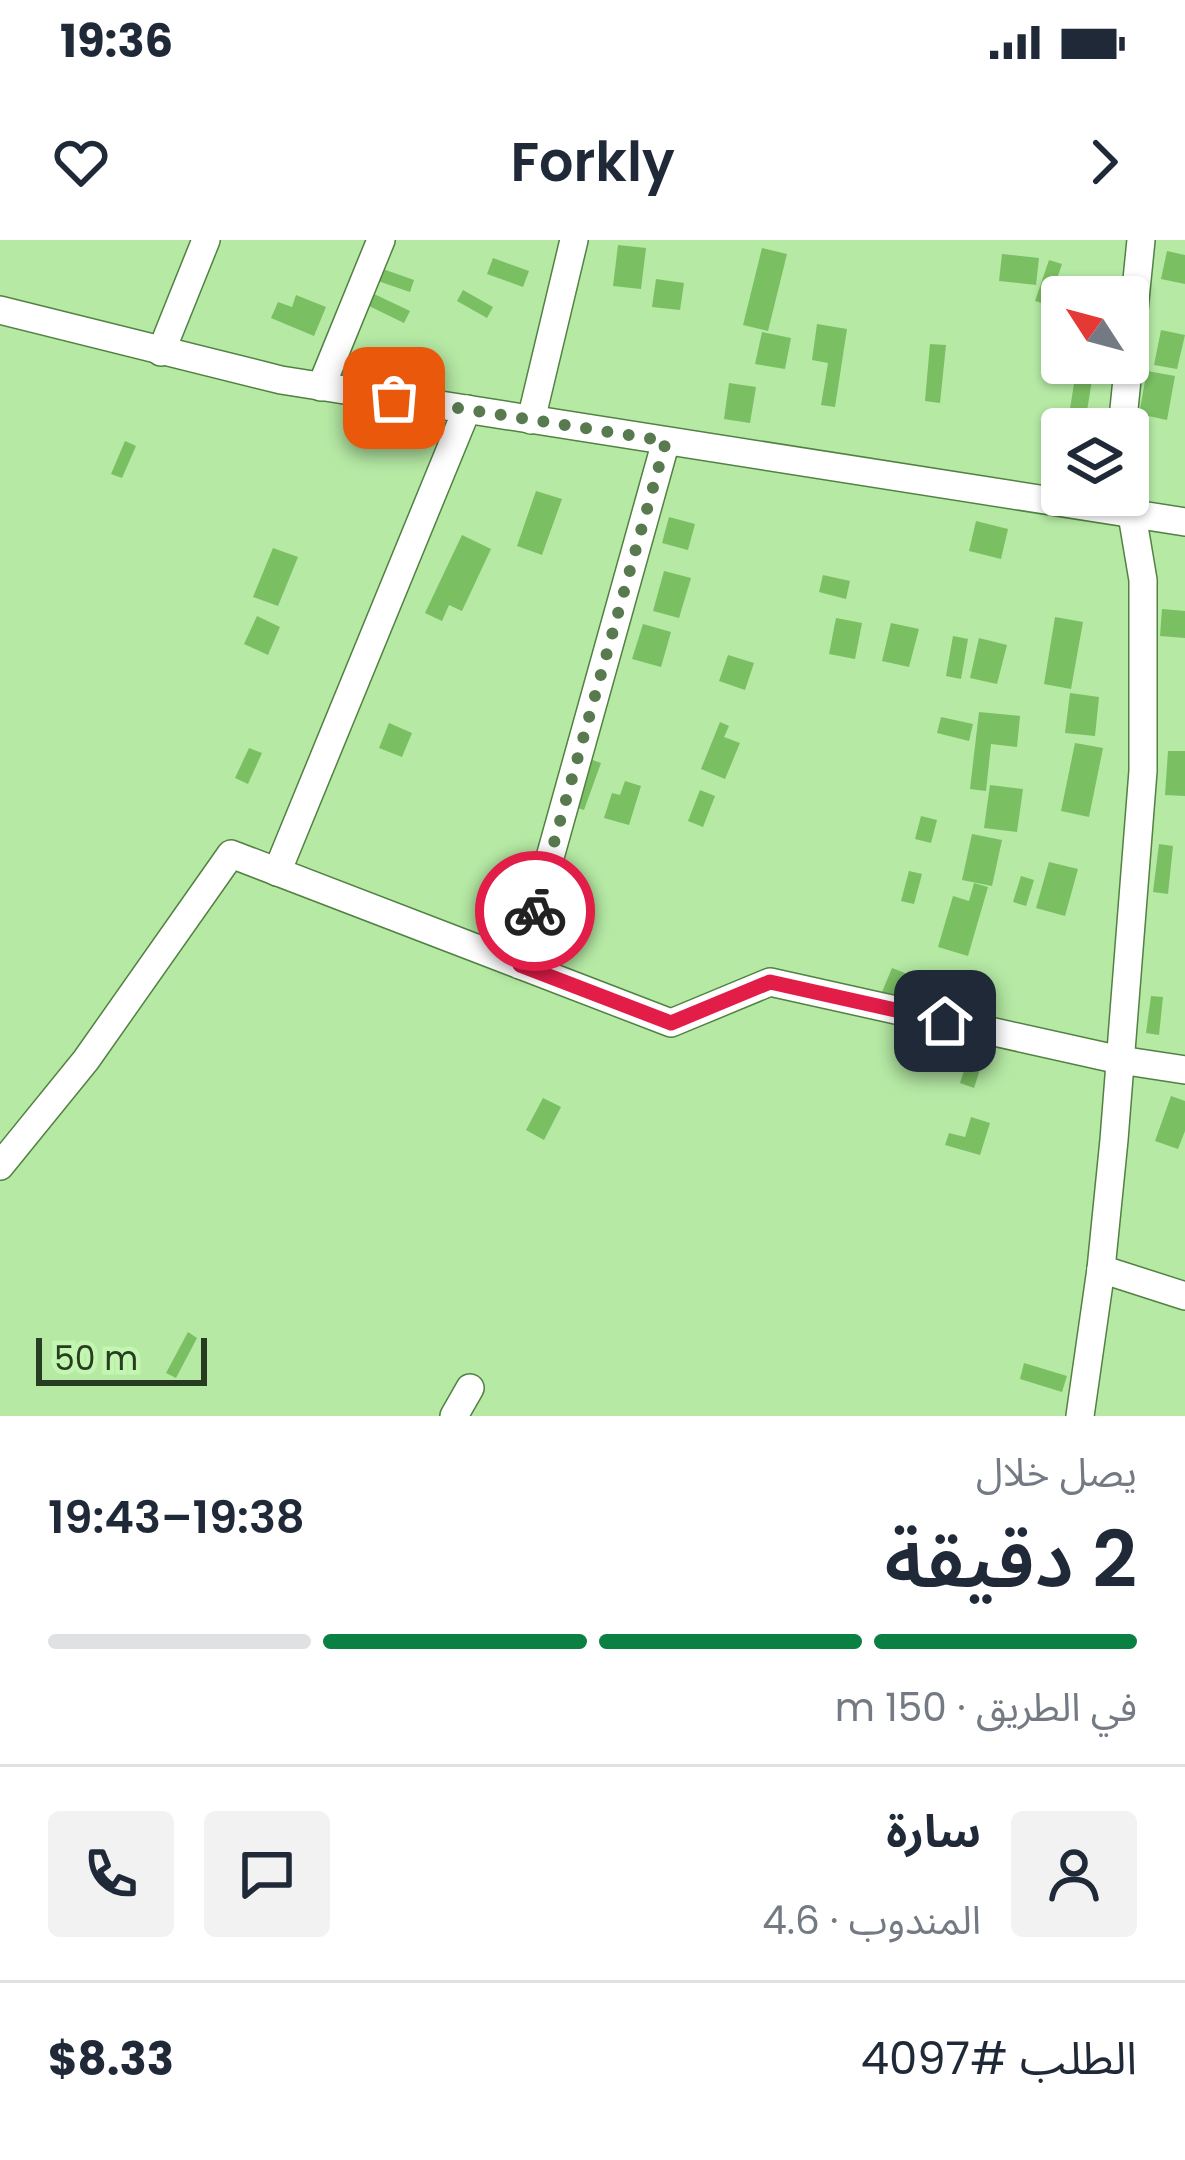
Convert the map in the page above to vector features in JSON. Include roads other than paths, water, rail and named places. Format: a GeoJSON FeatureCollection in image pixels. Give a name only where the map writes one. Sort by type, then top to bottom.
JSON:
{"type":"FeatureCollection","features":[{"type":"Feature","properties":{"kind":"street"},"geometry":{"type":"LineString","coordinates":[[161,352],[206,240]]}},
{"type":"Feature","properties":{"kind":"street"},"geometry":{"type":"LineString","coordinates":[[321,387],[381,240]]}},
{"type":"Feature","properties":{"kind":"street"},"geometry":{"type":"LineString","coordinates":[[531,419],[574,240]]}},
{"type":"Feature","properties":{"kind":"street"},"geometry":{"type":"LineString","coordinates":[[1124,408],[1141,240]]}},
{"type":"Feature","properties":{"kind":"street"},"geometry":{"type":"LineString","coordinates":[[0,310],[280,380],[666,441],[1041,490]]}},
{"type":"Feature","properties":{"kind":"street"},"geometry":{"type":"LineString","coordinates":[[277,872],[467,410]]}},
{"type":"Feature","properties":{"kind":"street"},"geometry":{"type":"LineString","coordinates":[[520,965],[666,441]]}},
{"type":"Feature","properties":{"kind":"street"},"geometry":{"type":"LineString","coordinates":[[1149,509],[1185,522]]}},
{"type":"Feature","properties":{"kind":"street"},"geometry":{"type":"LineString","coordinates":[[1080,1416],[1101,1268],[1143,770],[1143,580],[1132,516]]}},
{"type":"Feature","properties":{"kind":"street"},"geometry":{"type":"LineString","coordinates":[[0,1166],[86,1060],[230,854],[671,1023],[770,982],[1120,1060],[1185,1070]]}},
{"type":"Feature","properties":{"kind":"street"},"geometry":{"type":"LineString","coordinates":[[1101,1268],[1185,1296]]}},
{"type":"Feature","properties":{"kind":"street"},"geometry":{"type":"LineString","coordinates":[[454,1416],[470,1388]]}}]}
